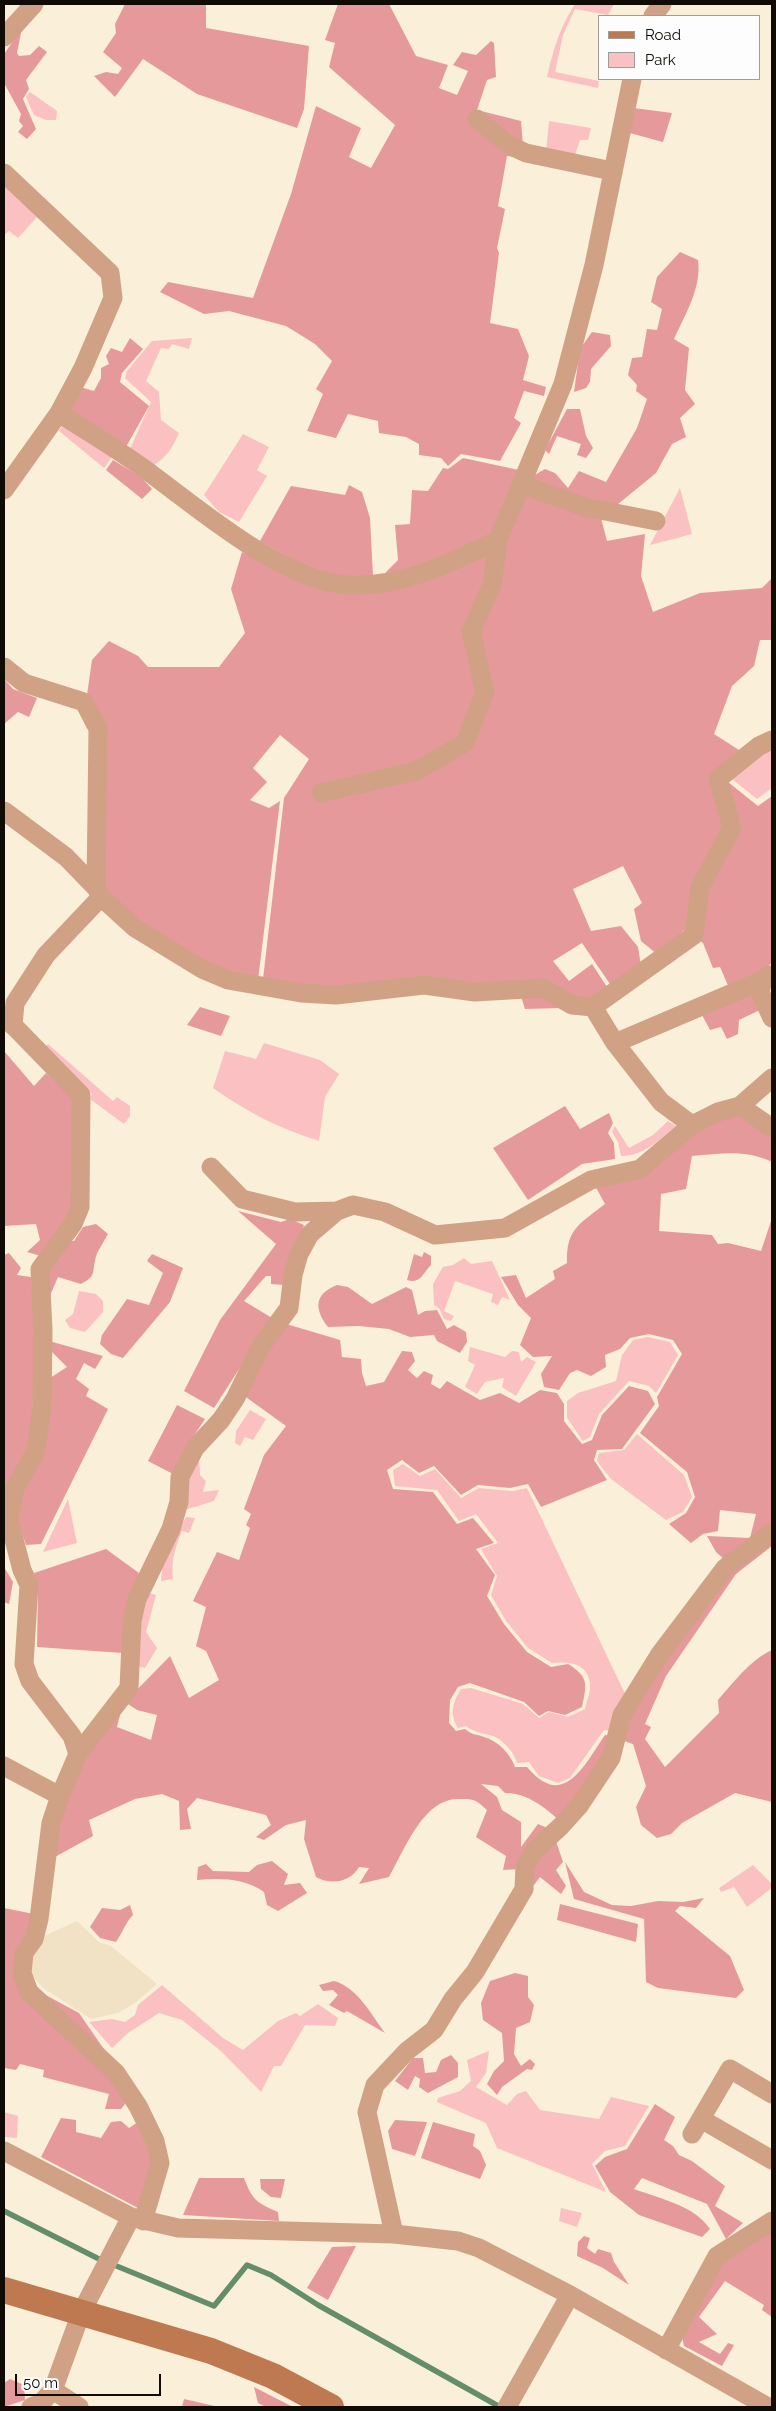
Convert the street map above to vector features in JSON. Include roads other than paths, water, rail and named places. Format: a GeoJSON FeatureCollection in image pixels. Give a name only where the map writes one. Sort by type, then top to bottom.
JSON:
{"type":"FeatureCollection","features":[{"type":"Feature","properties":{"kind":"street"},"geometry":{"type":"LineString","coordinates":[[4,37],[34,4]]}},
{"type":"Feature","properties":{"kind":"street"},"geometry":{"type":"LineString","coordinates":[[654,15],[662,4]]}},
{"type":"Feature","properties":{"kind":"street"},"geometry":{"type":"LineString","coordinates":[[321,793],[416,771],[465,743],[485,692],[471,632],[492,585],[498,540],[564,384],[594,265],[632,80]]}},
{"type":"Feature","properties":{"kind":"street"},"geometry":{"type":"LineString","coordinates":[[478,119],[509,145],[526,153],[612,171]]}},
{"type":"Feature","properties":{"kind":"street"},"geometry":{"type":"LineString","coordinates":[[4,173],[110,273],[113,298],[84,368],[59,413],[4,490]]}},
{"type":"Feature","properties":{"kind":"street"},"geometry":{"type":"LineString","coordinates":[[59,413],[152,475],[213,521],[264,552],[312,577],[347,585],[384,582],[442,567],[498,540]]}},
{"type":"Feature","properties":{"kind":"street"},"geometry":{"type":"LineString","coordinates":[[522,485],[585,507],[656,521]]}},
{"type":"Feature","properties":{"kind":"street"},"geometry":{"type":"LineString","coordinates":[[4,667],[24,683],[84,702],[98,729],[98,893],[46,955],[15,1003],[8,1021],[81,1095],[80,1207],[73,1224],[40,1269],[43,1330],[42,1406],[36,1451],[15,1488],[9,1520],[22,1570],[29,1585],[24,1664],[30,1680],[72,1736],[78,1754]]}},
{"type":"Feature","properties":{"kind":"street"},"geometry":{"type":"LineString","coordinates":[[4,811],[66,857],[98,893],[134,928],[202,969],[228,980],[252,986],[336,995],[424,985],[475,992],[543,988],[572,1005],[594,1007],[694,935],[700,887],[732,828],[718,779],[759,746],[772,740]]}},
{"type":"Feature","properties":{"kind":"street"},"geometry":{"type":"LineString","coordinates":[[616,1044],[768,977]]}},
{"type":"Feature","properties":{"kind":"street"},"geometry":{"type":"LineString","coordinates":[[768,977],[760,992],[772,1018]]}},
{"type":"Feature","properties":{"kind":"street"},"geometry":{"type":"LineString","coordinates":[[594,1007],[616,1044],[661,1102],[692,1125]]}},
{"type":"Feature","properties":{"kind":"street"},"geometry":{"type":"LineString","coordinates":[[211,1167],[242,1199],[295,1212],[337,1211],[353,1205],[369,1207],[385,1212],[435,1235],[505,1228],[591,1180],[640,1168],[692,1125],[718,1112],[740,1106],[772,1078]]}},
{"type":"Feature","properties":{"kind":"street"},"geometry":{"type":"LineString","coordinates":[[740,1106],[772,1128]]}},
{"type":"Feature","properties":{"kind":"street"},"geometry":{"type":"LineString","coordinates":[[31,2407],[41,2403],[53,2390],[81,2313],[114,2250],[137,2219],[160,2163],[155,2141],[138,2106],[116,2073],[29,1992],[22,1973],[24,1953],[34,1939],[39,1919],[51,1823],[78,1754],[128,1688],[132,1621],[137,1599],[171,1529],[179,1502],[180,1477],[195,1448],[221,1420],[261,1346],[289,1308],[293,1274],[299,1254],[310,1234],[337,1211]]}},
{"type":"Feature","properties":{"kind":"street"},"geometry":{"type":"LineString","coordinates":[[394,2234],[367,2112],[375,2085],[407,2051],[434,2030],[453,1999],[475,1972],[524,1889],[525,1866],[535,1850],[579,1806],[611,1758],[622,1715],[660,1654],[725,1568],[772,1532]]}},
{"type":"Feature","properties":{"kind":"street"},"geometry":{"type":"LineString","coordinates":[[4,1766],[60,1796]]}},
{"type":"Feature","properties":{"kind":"street"},"geometry":{"type":"LineString","coordinates":[[772,2094],[730,2069],[696,2126],[772,2160]]}},
{"type":"Feature","properties":{"kind":"street"},"geometry":{"type":"LineString","coordinates":[[4,2151],[137,2219],[178,2228],[394,2234],[458,2241],[479,2248],[570,2295],[768,2407]]}},
{"type":"Feature","properties":{"kind":"street"},"geometry":{"type":"LineString","coordinates":[[666,2350],[717,2256],[771,2224]]}},
{"type":"Feature","properties":{"kind":"street"},"geometry":{"type":"LineString","coordinates":[[4,2290],[211,2351],[273,2376],[331,2407]]}},
{"type":"Feature","properties":{"kind":"street"},"geometry":{"type":"LineString","coordinates":[[509,2404],[570,2295]]}},
{"type":"Feature","properties":{"kind":"street"},"geometry":{"type":"LineString","coordinates":[[53,2390],[79,2407]]}},
{"type":"Feature","properties":{"kind":"waterway"},"geometry":{"type":"LineString","coordinates":[[4,2211],[97,2258],[214,2306],[247,2265],[271,2275],[318,2305],[500,2407]]}}]}
